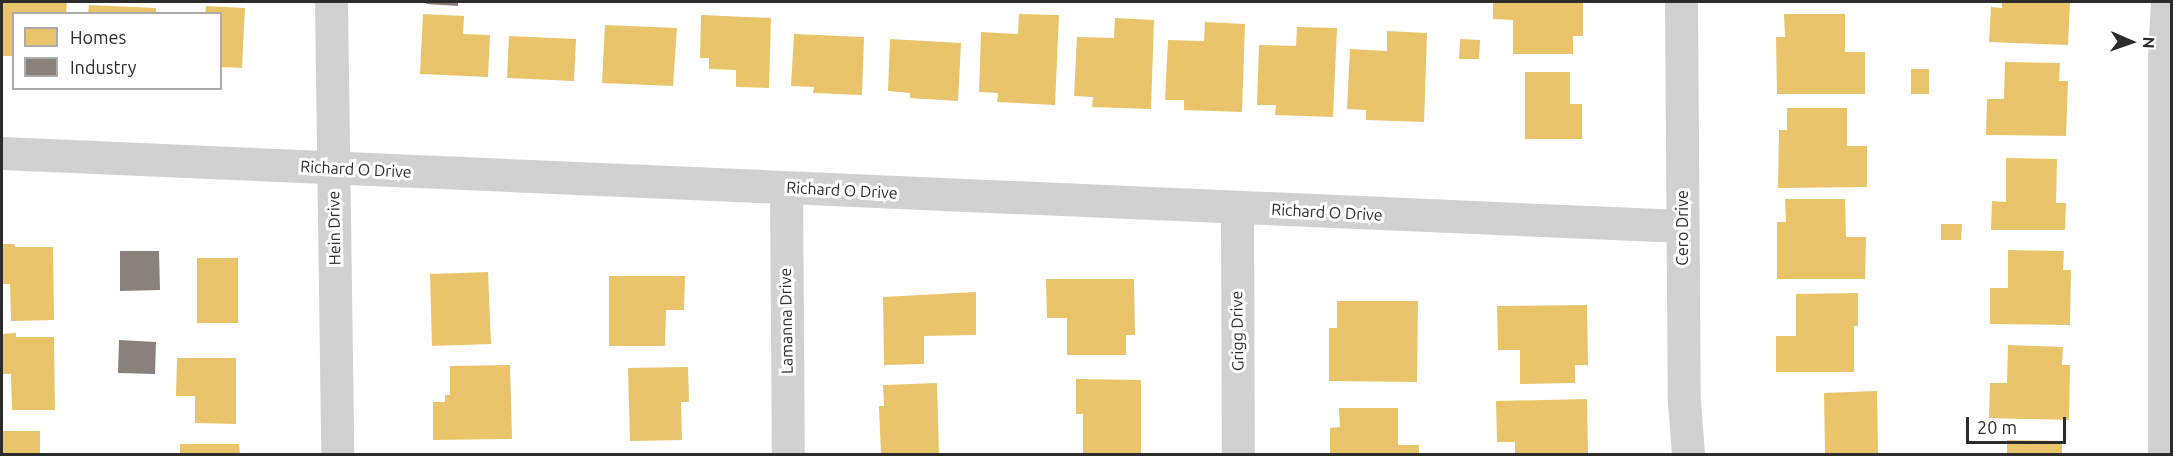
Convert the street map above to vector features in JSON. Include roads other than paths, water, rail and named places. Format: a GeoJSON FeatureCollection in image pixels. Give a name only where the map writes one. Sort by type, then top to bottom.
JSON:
{"type":"FeatureCollection","features":[{"type":"Feature","properties":{"kind":"street","name":"Hein Drive"},"geometry":{"type":"LineString","coordinates":[[331,2],[337,454]]}},
{"type":"Feature","properties":{"kind":"street","name":"Cero Drive"},"geometry":{"type":"LineString","coordinates":[[1681,2],[1684,402],[1688,454]]}},
{"type":"Feature","properties":{"kind":"street"},"geometry":{"type":"LineString","coordinates":[[2164,454],[2168,219],[2164,57],[2167,2]]}},
{"type":"Feature","properties":{"kind":"street","name":"Richard O Drive"},"geometry":{"type":"LineString","coordinates":[[2,153],[1682,226]]}},
{"type":"Feature","properties":{"kind":"street","name":"Lamanna Drive"},"geometry":{"type":"LineString","coordinates":[[786,188],[788,454]]}},
{"type":"Feature","properties":{"kind":"street","name":"Grigg Drive"},"geometry":{"type":"LineString","coordinates":[[1237,208],[1238,454]]}}]}
